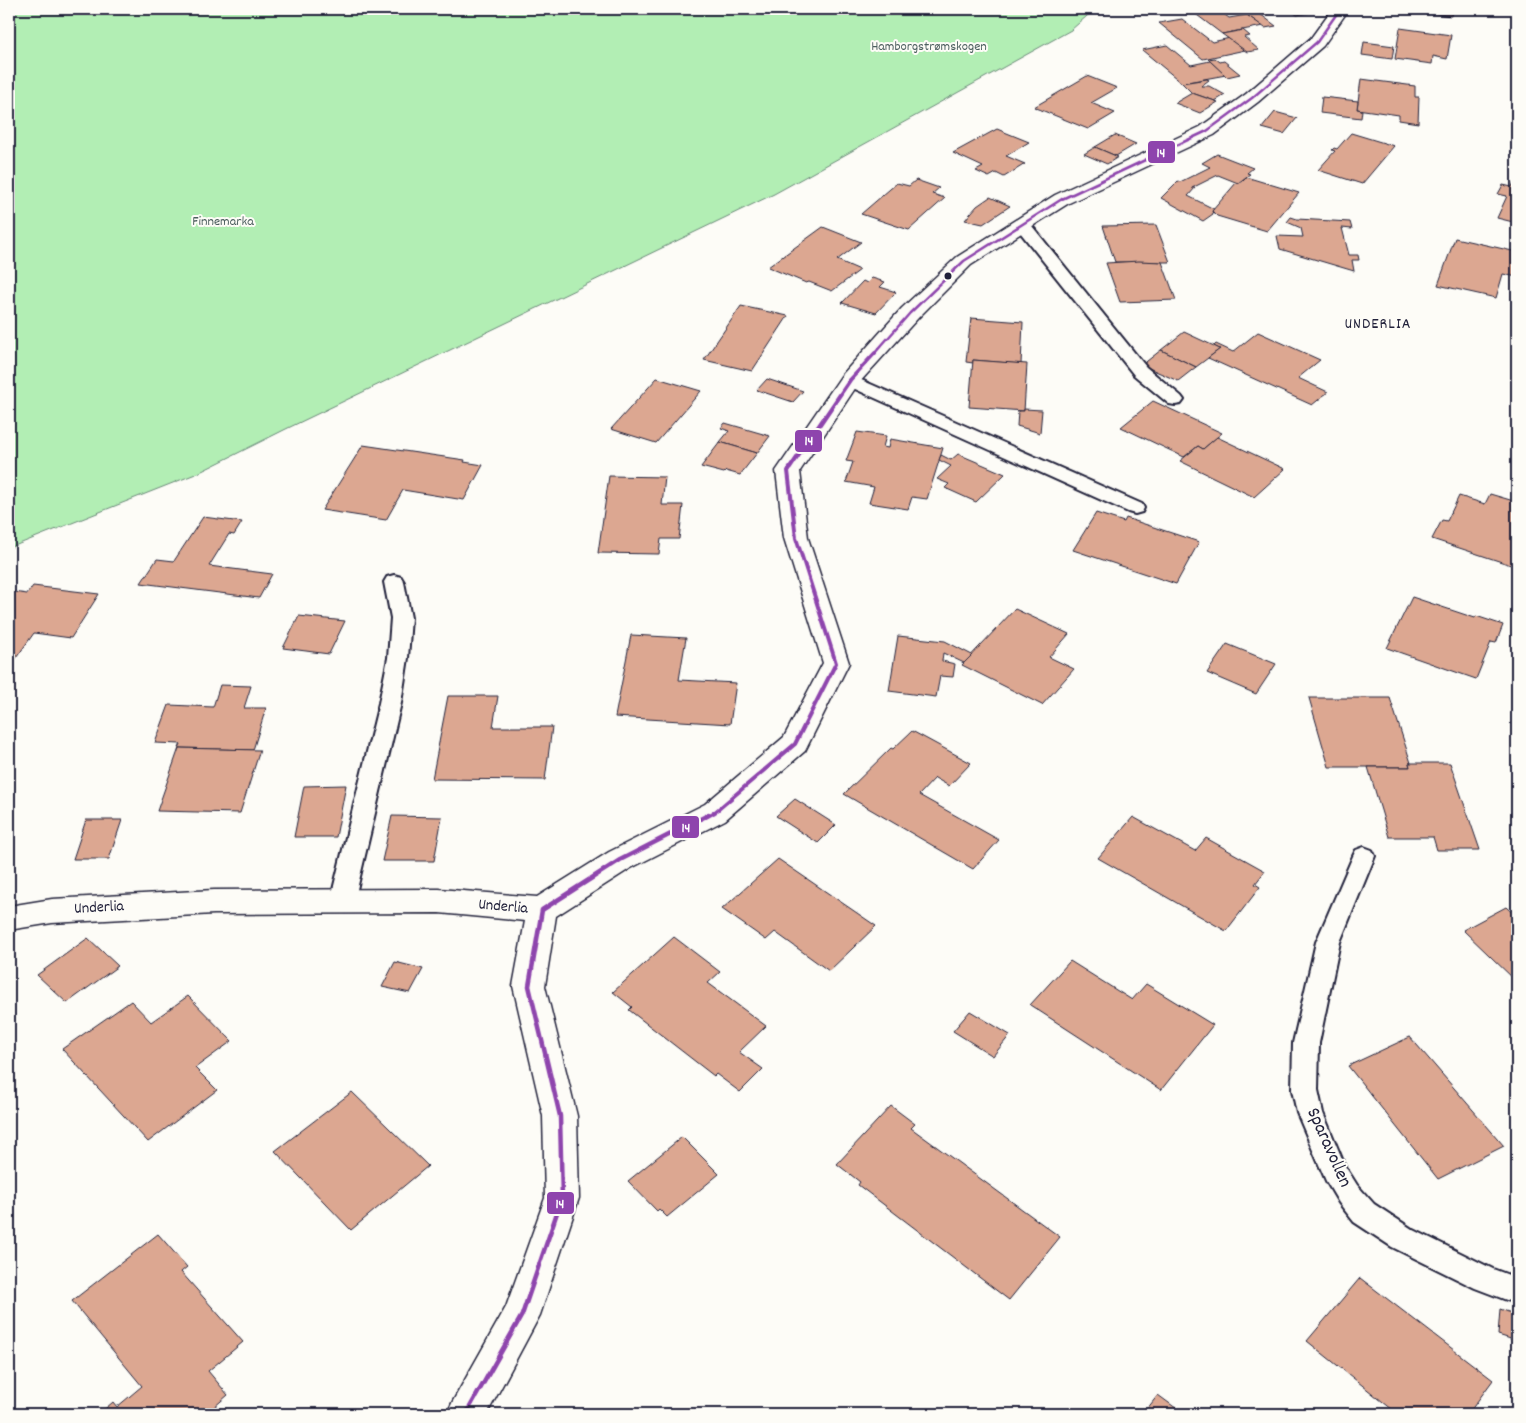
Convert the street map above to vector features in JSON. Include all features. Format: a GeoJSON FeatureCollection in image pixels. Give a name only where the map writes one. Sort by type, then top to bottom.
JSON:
{"type":"FeatureCollection","features":[{"type":"Feature","properties":{"kind":"street","name":"Underlia"},"geometry":{"type":"LineString","coordinates":[[9,918],[52,911],[214,902],[439,902],[542,910],[620,860],[715,812],[795,744],[836,663],[796,538],[788,471],[850,380],[910,313],[964,261],[1062,199],[1207,131],[1252,98],[1317,42],[1340,9]]}},
{"type":"Feature","properties":{"kind":"street"},"geometry":{"type":"LineString","coordinates":[[466,1414],[522,1315],[562,1198],[560,1116],[529,986],[542,910]]}},
{"type":"Feature","properties":{"kind":"lane"},"geometry":{"type":"LineString","coordinates":[[1022,224],[1140,371],[1175,400]]}},
{"type":"Feature","properties":{"kind":"lane"},"geometry":{"type":"LineString","coordinates":[[850,380],[1135,508]]}},
{"type":"Feature","properties":{"kind":"lane"},"geometry":{"type":"LineString","coordinates":[[342,902],[390,703],[398,658],[401,618],[394,582]]}},
{"type":"Feature","properties":{"kind":"lane","name":"Sparavollen"},"geometry":{"type":"LineString","coordinates":[[1364,856],[1328,942],[1306,1043],[1305,1090],[1310,1113],[1335,1173],[1348,1194],[1364,1213],[1402,1238],[1485,1279],[1517,1291]]}},
{"type":"Feature","properties":{"kind":"green space","name":"Finnemarka"},"geometry":{"type":"Polygon","coordinates":[[[9,9],[1095,9],[1071,30],[774,194],[198,473],[9,548],[9,9]]]}},
{"type":"Feature","properties":{"kind":"building"},"geometry":{"type":"Polygon","coordinates":[[[1189,9],[1217,9],[1229,18],[1247,15],[1263,26],[1222,34],[1189,9]]]}},
{"type":"Feature","properties":{"kind":"building"},"geometry":{"type":"Polygon","coordinates":[[[1263,9],[1268,13],[1260,14],[1276,26],[1265,28],[1243,12],[1263,9]]]}},
{"type":"Feature","properties":{"kind":"building"},"geometry":{"type":"Polygon","coordinates":[[[1288,9],[1302,9],[1308,13],[1297,15],[1288,9]]]}},
{"type":"Feature","properties":{"kind":"building"},"geometry":{"type":"Polygon","coordinates":[[[1400,9],[1452,9],[1451,16],[1400,9]]]}},
{"type":"Feature","properties":{"kind":"building"},"geometry":{"type":"Polygon","coordinates":[[[1182,19],[1212,42],[1230,38],[1245,50],[1203,59],[1159,23],[1182,19]]]}},
{"type":"Feature","properties":{"kind":"building"},"geometry":{"type":"Polygon","coordinates":[[[1400,28],[1451,35],[1447,59],[1433,56],[1432,64],[1395,59],[1400,28]]]}},
{"type":"Feature","properties":{"kind":"building"},"geometry":{"type":"Polygon","coordinates":[[[1243,30],[1250,36],[1244,37],[1259,50],[1247,52],[1222,34],[1243,30]]]}},
{"type":"Feature","properties":{"kind":"building"},"geometry":{"type":"Polygon","coordinates":[[[1364,42],[1394,46],[1392,59],[1362,55],[1364,42]]]}},
{"type":"Feature","properties":{"kind":"building"},"geometry":{"type":"Polygon","coordinates":[[[1167,45],[1191,65],[1210,61],[1226,75],[1182,83],[1142,50],[1167,45]]]}},
{"type":"Feature","properties":{"kind":"building"},"geometry":{"type":"Polygon","coordinates":[[[1215,58],[1220,62],[1224,61],[1240,74],[1227,77],[1208,59],[1215,58]]]}},
{"type":"Feature","properties":{"kind":"building"},"geometry":{"type":"Polygon","coordinates":[[[1087,76],[1117,88],[1091,103],[1115,113],[1088,129],[1034,107],[1087,76]]]}},
{"type":"Feature","properties":{"kind":"building"},"geometry":{"type":"Polygon","coordinates":[[[1361,79],[1415,86],[1415,97],[1419,97],[1418,123],[1399,120],[1399,115],[1357,109],[1361,79]]]}},
{"type":"Feature","properties":{"kind":"building"},"geometry":{"type":"Polygon","coordinates":[[[1209,80],[1201,86],[1209,86],[1225,95],[1215,101],[1192,93],[1182,83],[1209,80]]]}},
{"type":"Feature","properties":{"kind":"building"},"geometry":{"type":"Polygon","coordinates":[[[1192,93],[1218,102],[1200,113],[1175,103],[1192,93]]]}},
{"type":"Feature","properties":{"kind":"building"},"geometry":{"type":"Polygon","coordinates":[[[1322,97],[1358,101],[1357,109],[1362,110],[1361,118],[1320,113],[1322,97]]]}},
{"type":"Feature","properties":{"kind":"building"},"geometry":{"type":"Polygon","coordinates":[[[1275,112],[1297,118],[1284,134],[1262,128],[1275,112]]]}},
{"type":"Feature","properties":{"kind":"building"},"geometry":{"type":"Polygon","coordinates":[[[997,129],[1029,142],[1006,156],[1025,164],[1004,177],[996,173],[989,177],[976,171],[983,167],[953,153],[997,129]]]}},
{"type":"Feature","properties":{"kind":"building"},"geometry":{"type":"Polygon","coordinates":[[[1351,133],[1394,146],[1362,184],[1318,170],[1335,151],[1332,150],[1334,148],[1337,149],[1351,133]]]}},
{"type":"Feature","properties":{"kind":"building"},"geometry":{"type":"Polygon","coordinates":[[[1115,135],[1136,144],[1116,156],[1095,147],[1115,135]]]}},
{"type":"Feature","properties":{"kind":"building"},"geometry":{"type":"Polygon","coordinates":[[[1095,147],[1118,157],[1107,164],[1084,154],[1095,147]]]}},
{"type":"Feature","properties":{"kind":"building"},"geometry":{"type":"Polygon","coordinates":[[[1217,154],[1253,168],[1247,173],[1250,174],[1238,183],[1218,175],[1192,188],[1195,188],[1188,196],[1214,209],[1212,211],[1213,214],[1203,221],[1161,198],[1178,181],[1180,182],[1210,167],[1202,163],[1217,154]]]}},
{"type":"Feature","properties":{"kind":"building"},"geometry":{"type":"Polygon","coordinates":[[[1246,177],[1299,193],[1267,231],[1217,216],[1212,211],[1236,183],[1240,183],[1246,177]]]}},
{"type":"Feature","properties":{"kind":"building"},"geometry":{"type":"Polygon","coordinates":[[[916,180],[939,188],[932,194],[945,198],[909,230],[861,214],[897,183],[909,186],[916,180]]]}},
{"type":"Feature","properties":{"kind":"building"},"geometry":{"type":"Polygon","coordinates":[[[1514,182],[1517,182],[1517,223],[1497,218],[1507,196],[1498,194],[1503,185],[1512,187],[1514,182]]]}},
{"type":"Feature","properties":{"kind":"building"},"geometry":{"type":"Polygon","coordinates":[[[990,197],[1010,206],[983,224],[965,220],[977,206],[990,197]]]}},
{"type":"Feature","properties":{"kind":"building"},"geometry":{"type":"Polygon","coordinates":[[[1291,217],[1350,222],[1352,229],[1342,228],[1349,255],[1358,255],[1359,260],[1352,260],[1354,271],[1280,249],[1277,236],[1303,237],[1301,228],[1287,222],[1291,217]]]}},
{"type":"Feature","properties":{"kind":"building"},"geometry":{"type":"Polygon","coordinates":[[[1156,225],[1170,262],[1115,262],[1103,226],[1156,225]]]}},
{"type":"Feature","properties":{"kind":"building"},"geometry":{"type":"Polygon","coordinates":[[[823,227],[861,242],[837,260],[860,270],[832,291],[809,282],[806,283],[768,267],[823,227]]]}},
{"type":"Feature","properties":{"kind":"building"},"geometry":{"type":"Polygon","coordinates":[[[1455,238],[1517,252],[1517,277],[1503,274],[1496,298],[1438,285],[1455,238]]]}},
{"type":"Feature","properties":{"kind":"building"},"geometry":{"type":"Polygon","coordinates":[[[1162,262],[1176,300],[1120,302],[1106,263],[1162,262]]]}},
{"type":"Feature","properties":{"kind":"building"},"geometry":{"type":"Polygon","coordinates":[[[872,278],[885,282],[880,287],[896,292],[876,313],[842,303],[863,281],[867,283],[872,278]]]}},
{"type":"Feature","properties":{"kind":"building"},"geometry":{"type":"Polygon","coordinates":[[[741,306],[788,316],[752,371],[704,360],[741,306]]]}},
{"type":"Feature","properties":{"kind":"building"},"geometry":{"type":"Polygon","coordinates":[[[971,318],[1023,322],[1021,364],[973,360],[973,363],[966,362],[971,318]]]}},
{"type":"Feature","properties":{"kind":"building"},"geometry":{"type":"Polygon","coordinates":[[[1184,332],[1220,349],[1196,367],[1161,350],[1184,332]]]}},
{"type":"Feature","properties":{"kind":"building"},"geometry":{"type":"Polygon","coordinates":[[[1258,332],[1320,360],[1298,378],[1328,392],[1312,405],[1208,358],[1220,349],[1214,346],[1216,344],[1233,352],[1258,332]]]}},
{"type":"Feature","properties":{"kind":"building"},"geometry":{"type":"Polygon","coordinates":[[[1161,350],[1196,367],[1178,381],[1142,365],[1161,350]]]}},
{"type":"Feature","properties":{"kind":"building"},"geometry":{"type":"Polygon","coordinates":[[[973,360],[1027,364],[1024,411],[969,407],[973,360]]]}},
{"type":"Feature","properties":{"kind":"building"},"geometry":{"type":"Polygon","coordinates":[[[657,378],[701,391],[656,443],[611,429],[657,378]]]}},
{"type":"Feature","properties":{"kind":"building"},"geometry":{"type":"Polygon","coordinates":[[[767,379],[803,391],[793,402],[757,390],[767,379]]]}},
{"type":"Feature","properties":{"kind":"building"},"geometry":{"type":"Polygon","coordinates":[[[1153,401],[1222,433],[1203,449],[1198,446],[1184,457],[1121,427],[1153,401]]]}},
{"type":"Feature","properties":{"kind":"building"},"geometry":{"type":"Polygon","coordinates":[[[1024,409],[1042,410],[1040,433],[1017,426],[1018,411],[1024,411],[1024,409]]]}},
{"type":"Feature","properties":{"kind":"building"},"geometry":{"type":"Polygon","coordinates":[[[725,423],[770,436],[757,453],[720,442],[729,431],[721,428],[725,423]]]}},
{"type":"Feature","properties":{"kind":"building"},"geometry":{"type":"Polygon","coordinates":[[[857,432],[886,436],[883,447],[888,448],[890,439],[943,448],[927,499],[912,497],[908,509],[869,503],[874,487],[846,482],[853,462],[846,461],[857,432]]]}},
{"type":"Feature","properties":{"kind":"building"},"geometry":{"type":"Polygon","coordinates":[[[1217,437],[1285,469],[1254,497],[1180,461],[1198,446],[1203,449],[1217,437]]]}},
{"type":"Feature","properties":{"kind":"building"},"geometry":{"type":"Polygon","coordinates":[[[720,442],[757,453],[740,475],[701,467],[720,442]]]}},
{"type":"Feature","properties":{"kind":"building"},"geometry":{"type":"Polygon","coordinates":[[[363,445],[465,460],[464,462],[483,465],[464,500],[403,490],[386,520],[322,510],[363,445]]]}},
{"type":"Feature","properties":{"kind":"building"},"geometry":{"type":"Polygon","coordinates":[[[958,454],[1005,474],[976,502],[945,488],[949,484],[937,479],[951,466],[939,460],[941,455],[951,460],[958,454]]]}},
{"type":"Feature","properties":{"kind":"building"},"geometry":{"type":"Polygon","coordinates":[[[609,476],[665,477],[662,505],[683,505],[679,539],[661,539],[659,554],[598,553],[609,476]]]}},
{"type":"Feature","properties":{"kind":"building"},"geometry":{"type":"Polygon","coordinates":[[[1490,494],[1517,502],[1517,567],[1432,539],[1442,520],[1447,521],[1459,496],[1485,504],[1490,494]]]}},
{"type":"Feature","properties":{"kind":"building"},"geometry":{"type":"Polygon","coordinates":[[[1096,513],[1124,522],[1126,518],[1199,542],[1176,584],[1073,550],[1096,513]]]}},
{"type":"Feature","properties":{"kind":"building"},"geometry":{"type":"Polygon","coordinates":[[[203,517],[242,522],[234,535],[229,534],[209,566],[272,574],[259,598],[141,583],[157,559],[174,561],[203,517]]]}},
{"type":"Feature","properties":{"kind":"building"},"geometry":{"type":"Polygon","coordinates":[[[33,586],[99,594],[71,638],[34,633],[9,668],[9,594],[14,592],[27,594],[33,586]]]}},
{"type":"Feature","properties":{"kind":"building"},"geometry":{"type":"Polygon","coordinates":[[[1412,597],[1475,618],[1476,616],[1503,625],[1496,643],[1491,642],[1476,679],[1387,648],[1412,597]]]}},
{"type":"Feature","properties":{"kind":"building"},"geometry":{"type":"Polygon","coordinates":[[[1015,609],[1069,634],[1049,657],[1074,669],[1042,705],[962,665],[1015,609]]]}},
{"type":"Feature","properties":{"kind":"building"},"geometry":{"type":"Polygon","coordinates":[[[299,616],[345,621],[329,654],[283,648],[299,616]]]}},
{"type":"Feature","properties":{"kind":"building"},"geometry":{"type":"Polygon","coordinates":[[[631,635],[686,638],[679,680],[736,683],[730,724],[615,717],[631,635]]]}},
{"type":"Feature","properties":{"kind":"building"},"geometry":{"type":"Polygon","coordinates":[[[898,636],[945,641],[972,655],[964,663],[943,653],[942,661],[955,664],[953,677],[940,676],[936,697],[889,691],[898,636]]]}},
{"type":"Feature","properties":{"kind":"building"},"geometry":{"type":"Polygon","coordinates":[[[1227,644],[1276,664],[1256,694],[1207,673],[1227,644]]]}},
{"type":"Feature","properties":{"kind":"building"},"geometry":{"type":"Polygon","coordinates":[[[220,685],[251,686],[244,708],[266,708],[253,750],[179,748],[181,744],[155,743],[169,705],[213,707],[220,685]]]}},
{"type":"Feature","properties":{"kind":"building"},"geometry":{"type":"Polygon","coordinates":[[[448,696],[498,696],[493,727],[552,727],[545,780],[432,779],[448,696]]]}},
{"type":"Feature","properties":{"kind":"building"},"geometry":{"type":"Polygon","coordinates":[[[1309,698],[1390,698],[1411,763],[1409,763],[1410,767],[1329,767],[1309,698]]]}},
{"type":"Feature","properties":{"kind":"building"},"geometry":{"type":"Polygon","coordinates":[[[912,731],[971,763],[949,786],[935,778],[919,795],[999,840],[973,869],[844,794],[891,748],[893,749],[912,731]]]}},
{"type":"Feature","properties":{"kind":"building"},"geometry":{"type":"Polygon","coordinates":[[[179,748],[260,750],[240,813],[157,811],[179,748]]]}},
{"type":"Feature","properties":{"kind":"building"},"geometry":{"type":"Polygon","coordinates":[[[1409,763],[1450,763],[1480,850],[1437,850],[1433,837],[1389,837],[1368,767],[1410,767],[1409,763]]]}},
{"type":"Feature","properties":{"kind":"building"},"geometry":{"type":"Polygon","coordinates":[[[346,785],[336,837],[294,837],[304,786],[346,785]]]}},
{"type":"Feature","properties":{"kind":"building"},"geometry":{"type":"Polygon","coordinates":[[[795,799],[836,825],[818,843],[776,816],[795,799]]]}},
{"type":"Feature","properties":{"kind":"building"},"geometry":{"type":"Polygon","coordinates":[[[392,816],[442,817],[434,861],[382,861],[392,816]]]}},
{"type":"Feature","properties":{"kind":"building"},"geometry":{"type":"Polygon","coordinates":[[[1133,817],[1195,851],[1206,838],[1265,871],[1255,884],[1260,887],[1226,931],[1098,858],[1133,817]]]}},
{"type":"Feature","properties":{"kind":"building"},"geometry":{"type":"Polygon","coordinates":[[[86,820],[122,820],[109,859],[73,859],[86,820]]]}},
{"type":"Feature","properties":{"kind":"building"},"geometry":{"type":"Polygon","coordinates":[[[778,859],[876,926],[829,971],[775,932],[766,940],[722,909],[778,859]]]}},
{"type":"Feature","properties":{"kind":"building"},"geometry":{"type":"Polygon","coordinates":[[[1506,907],[1517,917],[1517,982],[1463,930],[1506,907]]]}},
{"type":"Feature","properties":{"kind":"building"},"geometry":{"type":"Polygon","coordinates":[[[674,937],[720,972],[708,983],[766,1026],[739,1052],[763,1069],[740,1092],[716,1074],[714,1076],[629,1010],[632,1007],[613,992],[674,937]]]}},
{"type":"Feature","properties":{"kind":"building"},"geometry":{"type":"Polygon","coordinates":[[[88,938],[118,966],[67,1003],[37,975],[88,938]]]}},
{"type":"Feature","properties":{"kind":"building"},"geometry":{"type":"Polygon","coordinates":[[[1070,961],[1132,1000],[1146,984],[1213,1025],[1161,1090],[1030,1005],[1070,961]]]}},
{"type":"Feature","properties":{"kind":"building"},"geometry":{"type":"Polygon","coordinates":[[[395,962],[423,969],[410,993],[382,987],[395,962]]]}},
{"type":"Feature","properties":{"kind":"building"},"geometry":{"type":"Polygon","coordinates":[[[188,996],[232,1041],[195,1068],[217,1090],[148,1142],[62,1049],[131,1001],[151,1022],[188,996]]]}},
{"type":"Feature","properties":{"kind":"building"},"geometry":{"type":"Polygon","coordinates":[[[970,1011],[1010,1035],[993,1056],[953,1031],[970,1011]]]}},
{"type":"Feature","properties":{"kind":"building"},"geometry":{"type":"Polygon","coordinates":[[[1410,1037],[1504,1146],[1438,1179],[1348,1066],[1410,1037]]]}},
{"type":"Feature","properties":{"kind":"building"},"geometry":{"type":"Polygon","coordinates":[[[352,1092],[428,1166],[351,1230],[275,1151],[352,1092]]]}},
{"type":"Feature","properties":{"kind":"building"},"geometry":{"type":"Polygon","coordinates":[[[891,1106],[915,1124],[911,1128],[1060,1237],[1009,1300],[858,1185],[860,1182],[837,1164],[891,1106]]]}},
{"type":"Feature","properties":{"kind":"building"},"geometry":{"type":"Polygon","coordinates":[[[682,1137],[719,1174],[667,1217],[659,1209],[657,1211],[628,1181],[682,1137]]]}},
{"type":"Feature","properties":{"kind":"building"},"geometry":{"type":"Polygon","coordinates":[[[158,1234],[187,1267],[181,1272],[243,1342],[208,1371],[228,1395],[206,1414],[99,1414],[113,1402],[117,1407],[142,1386],[72,1301],[158,1234]]]}},
{"type":"Feature","properties":{"kind":"building"},"geometry":{"type":"Polygon","coordinates":[[[1360,1278],[1493,1380],[1468,1414],[1398,1414],[1307,1341],[1360,1278]]]}},
{"type":"Feature","properties":{"kind":"building"},"geometry":{"type":"Polygon","coordinates":[[[1500,1309],[1517,1315],[1517,1341],[1498,1335],[1500,1309]]]}},
{"type":"Feature","properties":{"kind":"building"},"geometry":{"type":"Polygon","coordinates":[[[1158,1395],[1184,1414],[1143,1414],[1158,1395]]]}},
{"type":"Feature","properties":{"kind":"transit line","name":"14"},"geometry":{"type":"LineString","coordinates":[[466,1414],[522,1315],[562,1198],[560,1116],[529,986],[542,910],[620,860],[715,812],[795,744],[836,663],[796,538],[788,471],[850,380],[910,313],[964,261],[1062,199],[1207,131],[1252,98],[1317,42],[1340,9]]}},
{"type":"Feature","properties":{"kind":"district","name":"UNDERLIA"},"geometry":{"type":"Point","coordinates":[1378,324]}},
{"type":"Feature","properties":{"kind":"park label","name":"Hamborgstrømskogen"},"geometry":{"type":"Point","coordinates":[929,47]}}]}
